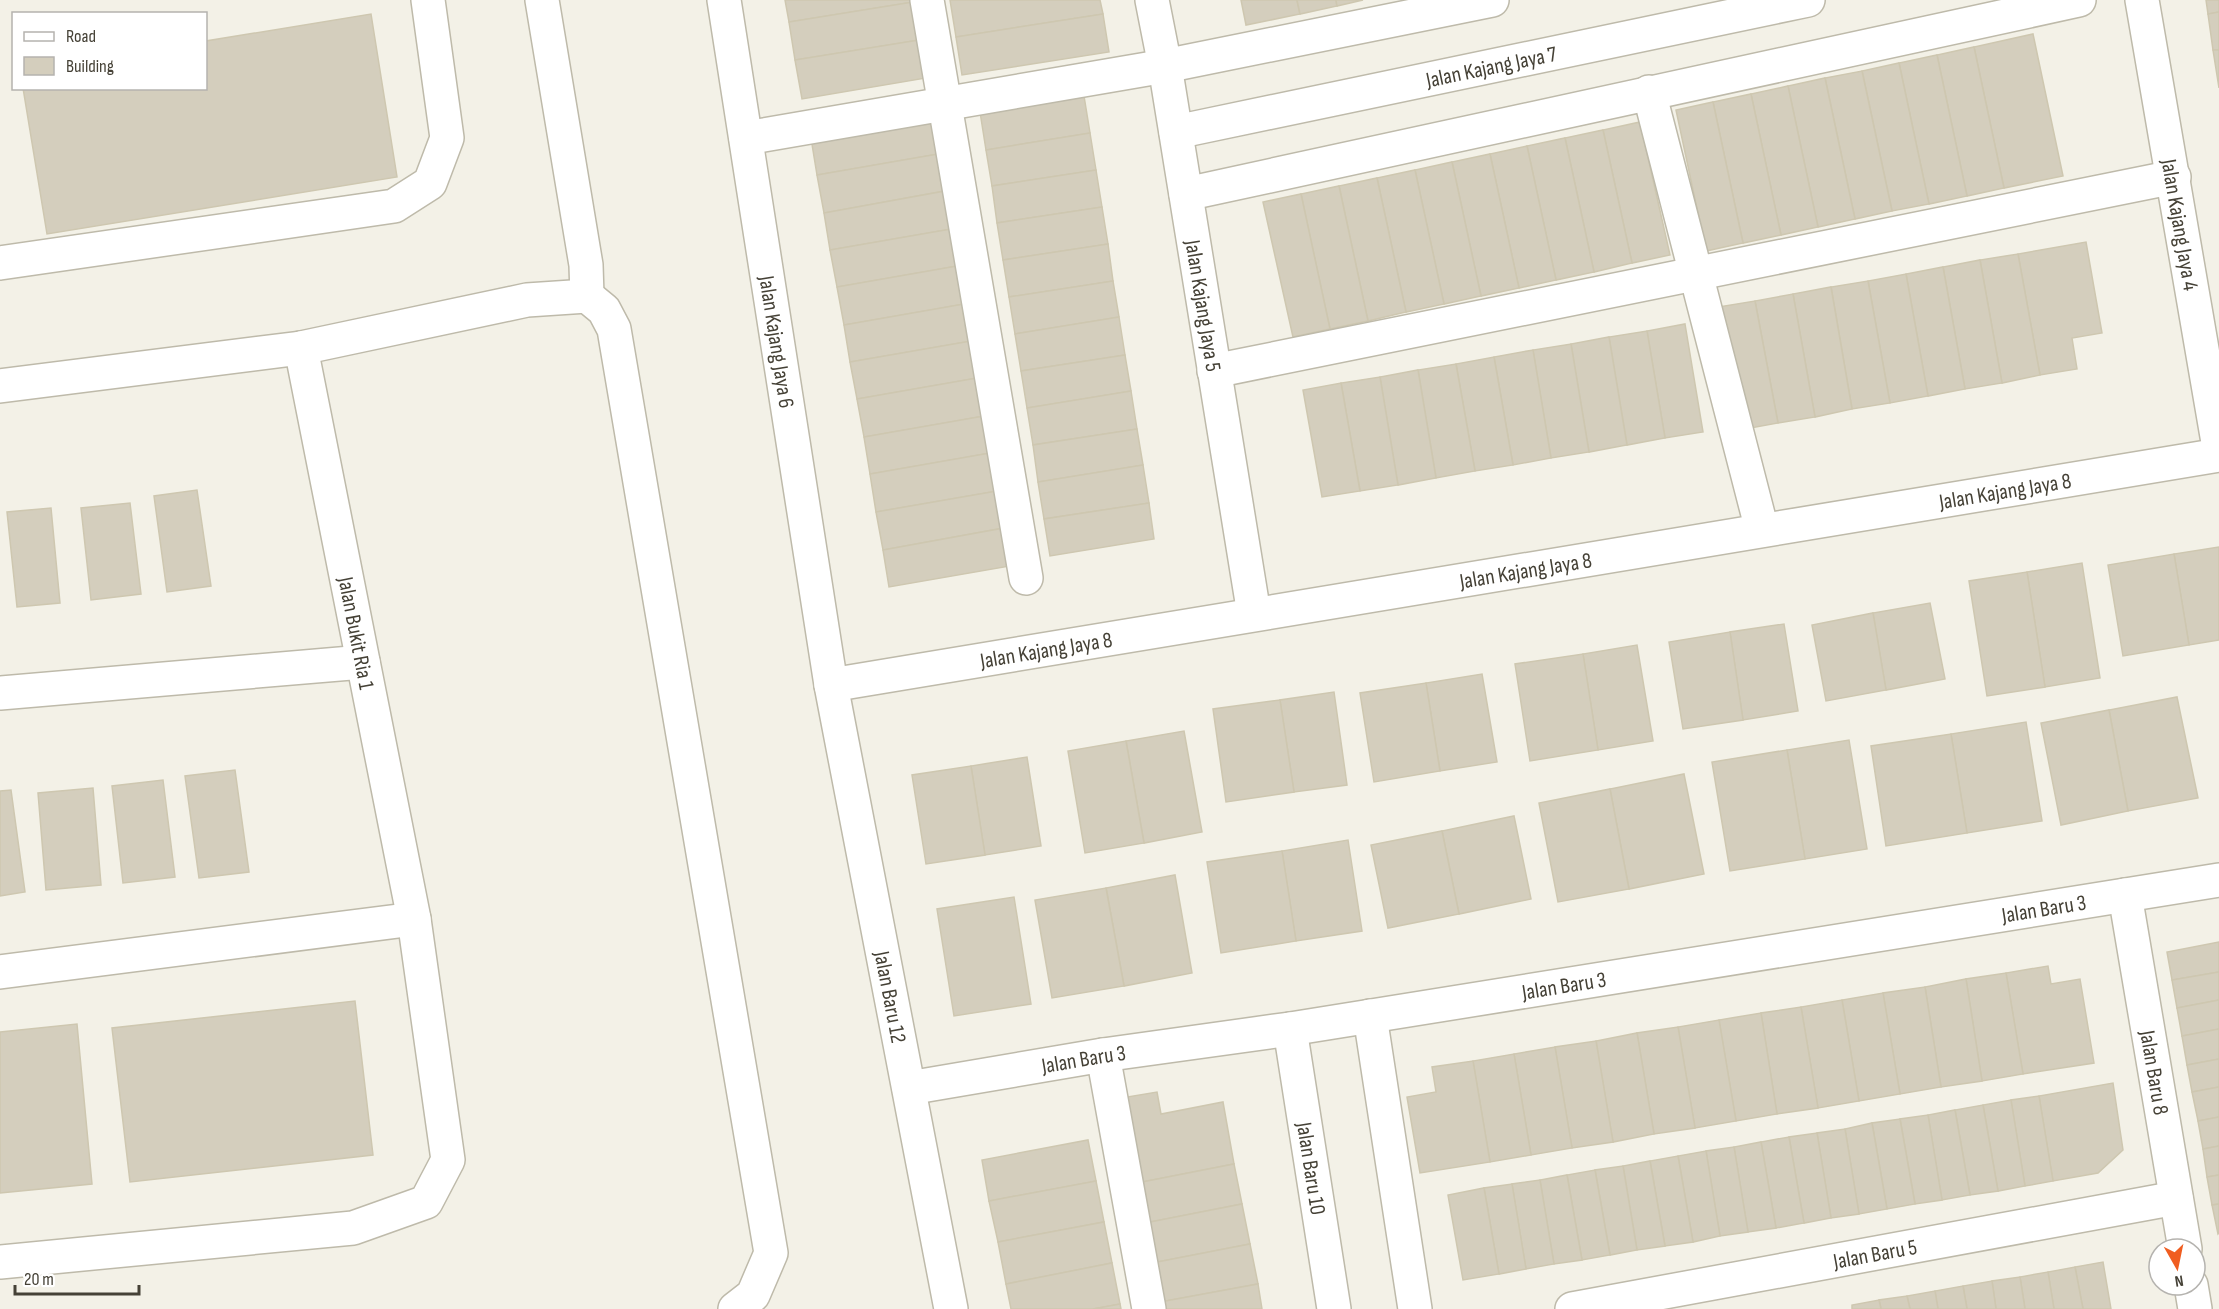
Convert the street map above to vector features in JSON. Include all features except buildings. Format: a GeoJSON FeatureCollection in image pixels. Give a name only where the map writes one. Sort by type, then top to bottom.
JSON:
{"type":"FeatureCollection","features":[{"type":"Feature","properties":{"kind":"street"},"geometry":{"type":"LineString","coordinates":[[0,262],[394,206],[430,183],[447,138],[428,0]]}},
{"type":"Feature","properties":{"kind":"street"},"geometry":{"type":"LineString","coordinates":[[542,0],[586,265],[588,296]]}},
{"type":"Feature","properties":{"kind":"street","name":"Jalan Kajang Jaya 6"},"geometry":{"type":"LineString","coordinates":[[724,0],[831,685]]}},
{"type":"Feature","properties":{"kind":"street"},"geometry":{"type":"LineString","coordinates":[[927,0],[1026,578]]}},
{"type":"Feature","properties":{"kind":"street","name":"Jalan Kajang Jaya 5"},"geometry":{"type":"LineString","coordinates":[[1152,0],[1176,132],[1254,614]]}},
{"type":"Feature","properties":{"kind":"street"},"geometry":{"type":"LineString","coordinates":[[746,138],[1165,66],[1492,0]]}},
{"type":"Feature","properties":{"kind":"street","name":"Jalan Kajang Jaya 7"},"geometry":{"type":"LineString","coordinates":[[1176,132],[1808,0]]}},
{"type":"Feature","properties":{"kind":"street"},"geometry":{"type":"LineString","coordinates":[[1186,194],[2079,0]]}},
{"type":"Feature","properties":{"kind":"street","name":"Jalan Kajang Jaya 4"},"geometry":{"type":"LineString","coordinates":[[2142,0],[2219,448]]}},
{"type":"Feature","properties":{"kind":"street"},"geometry":{"type":"LineString","coordinates":[[1649,92],[1762,530]]}},
{"type":"Feature","properties":{"kind":"street"},"geometry":{"type":"LineString","coordinates":[[1214,371],[2174,177]]}},
{"type":"Feature","properties":{"kind":"street"},"geometry":{"type":"LineString","coordinates":[[0,386],[301,348],[527,300],[588,296],[604,310],[614,329],[771,1253],[753,1295],[735,1309]]}},
{"type":"Feature","properties":{"kind":"street","name":"Jalan Bukit Ria 1"},"geometry":{"type":"LineString","coordinates":[[0,1262],[353,1228],[426,1202],[448,1160],[414,919],[301,348]]}},
{"type":"Feature","properties":{"kind":"street","name":"Jalan Kajang Jaya 8"},"geometry":{"type":"LineString","coordinates":[[831,685],[2219,455]]}},
{"type":"Feature","properties":{"kind":"street"},"geometry":{"type":"LineString","coordinates":[[0,693],[363,662]]}},
{"type":"Feature","properties":{"kind":"street","name":"Jalan Baru 12"},"geometry":{"type":"LineString","coordinates":[[831,685],[951,1309]]}},
{"type":"Feature","properties":{"kind":"street","name":"Jalan Baru 3"},"geometry":{"type":"LineString","coordinates":[[909,1088],[1102,1055],[1290,1029],[2219,880]]}},
{"type":"Feature","properties":{"kind":"street","name":"Jalan Baru 8"},"geometry":{"type":"LineString","coordinates":[[2125,895],[2183,1237]]}},
{"type":"Feature","properties":{"kind":"street"},"geometry":{"type":"LineString","coordinates":[[0,972],[414,919]]}},
{"type":"Feature","properties":{"kind":"street"},"geometry":{"type":"LineString","coordinates":[[1370,1016],[1415,1309]]}},
{"type":"Feature","properties":{"kind":"street","name":"Jalan Baru 10"},"geometry":{"type":"LineString","coordinates":[[1290,1029],[1334,1309]]}},
{"type":"Feature","properties":{"kind":"street"},"geometry":{"type":"LineString","coordinates":[[1102,1055],[1149,1309]]}},
{"type":"Feature","properties":{"kind":"street","name":"Jalan Baru 5"},"geometry":{"type":"LineString","coordinates":[[1572,1309],[2176,1198]]}}]}
